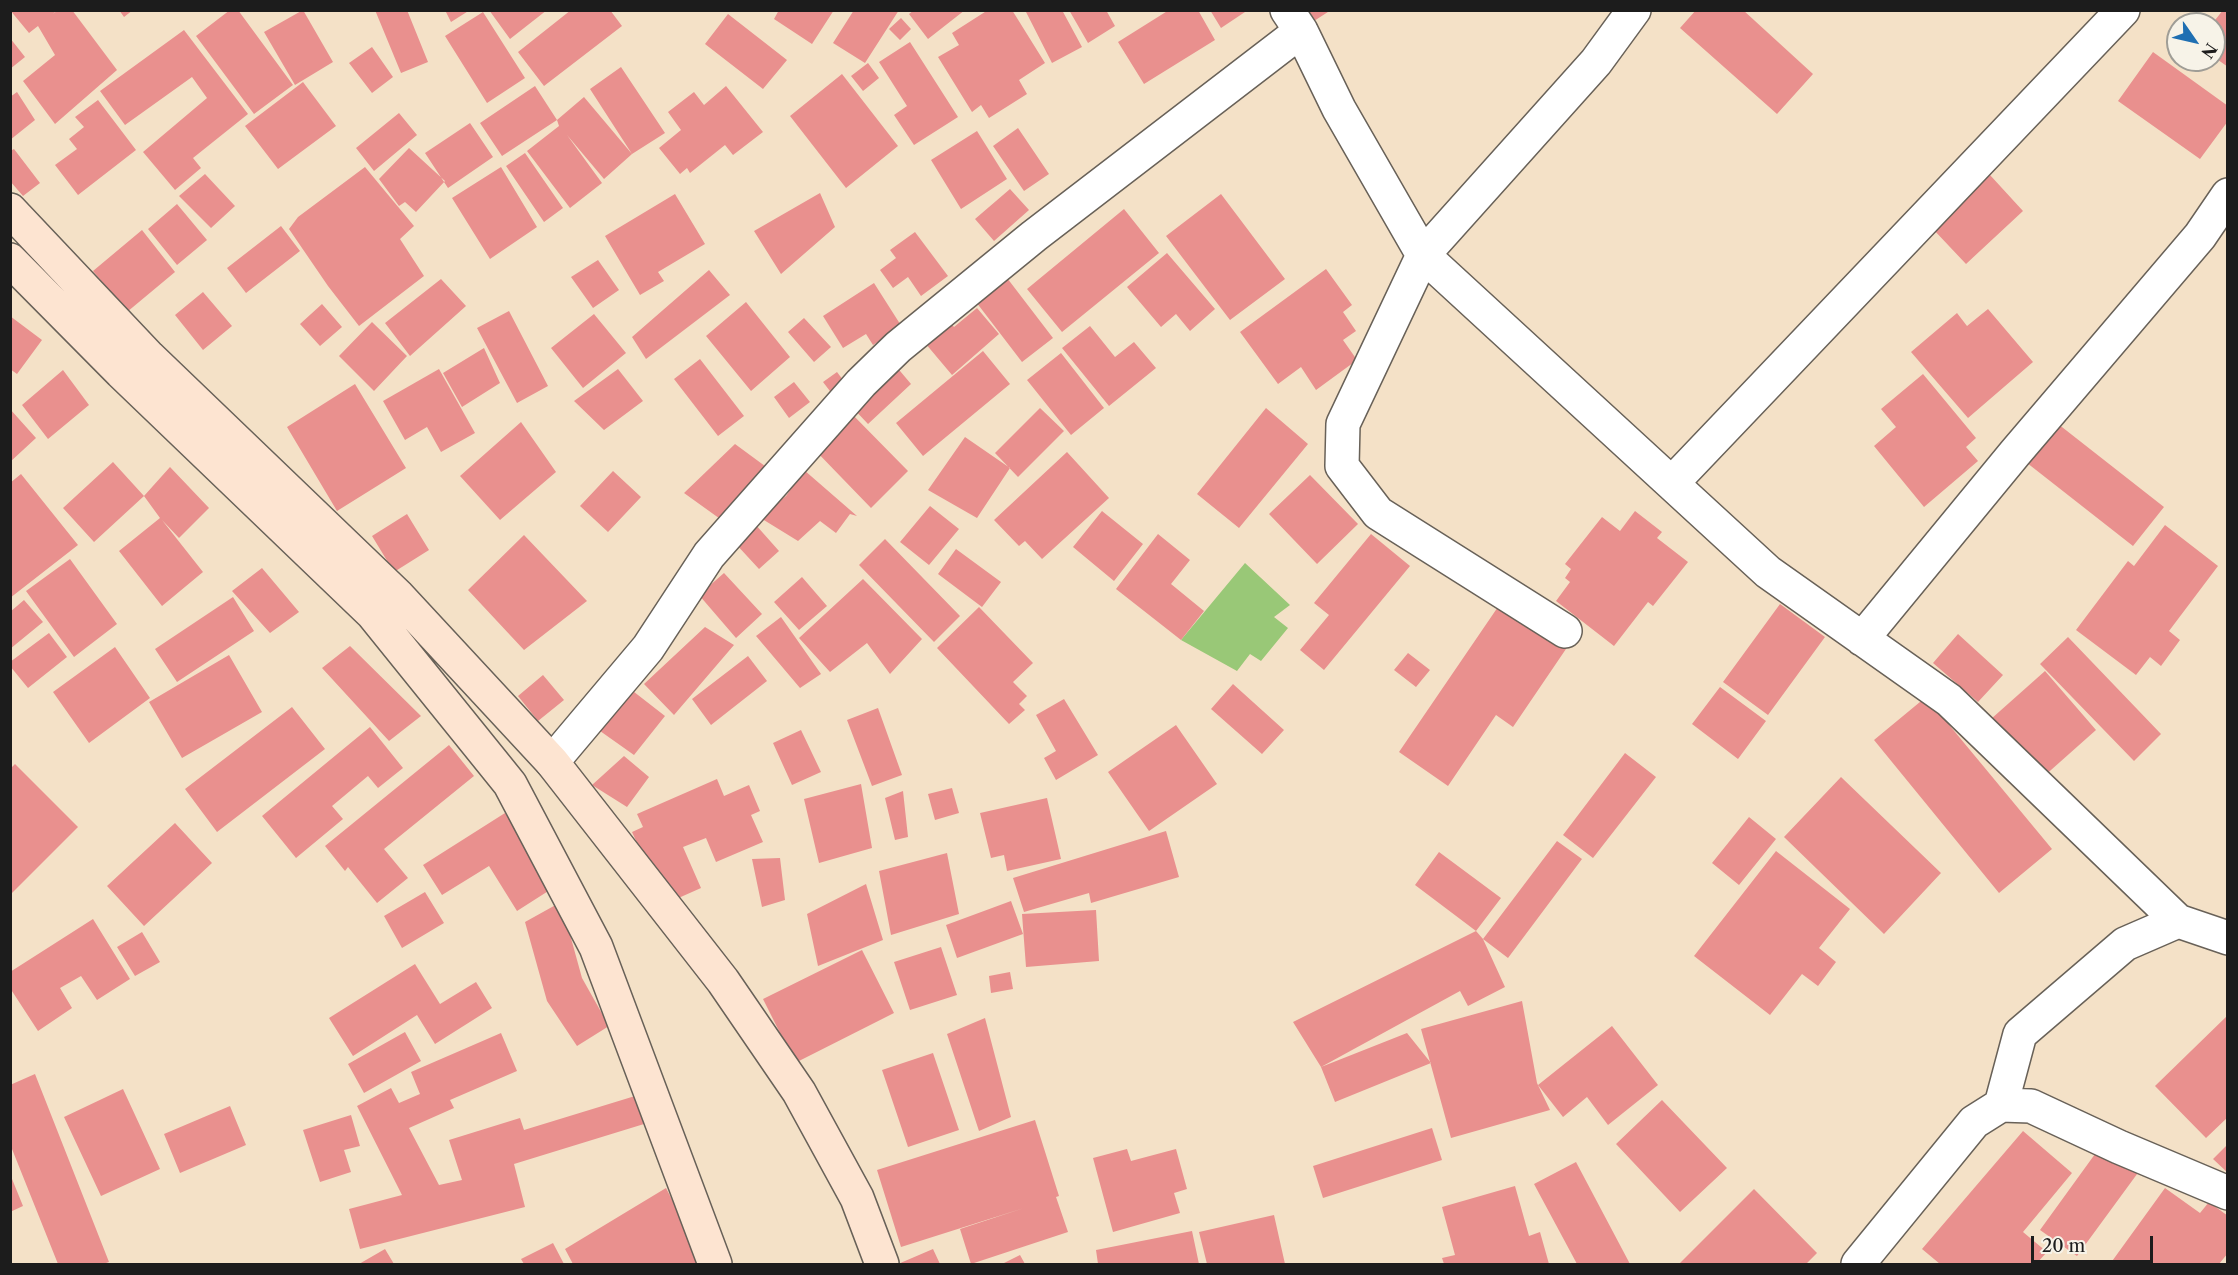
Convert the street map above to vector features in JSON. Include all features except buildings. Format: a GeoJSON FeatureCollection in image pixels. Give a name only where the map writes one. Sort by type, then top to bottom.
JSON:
{"type":"FeatureCollection","features":[{"type":"Feature","properties":{"kind":"street"},"geometry":{"type":"LineString","coordinates":[[1564,631],[1378,513],[1342,466],[1343,424],[1423,255],[1596,62],[1634,10]]}},
{"type":"Feature","properties":{"kind":"street"},"geometry":{"type":"LineString","coordinates":[[1672,483],[2123,10]]}},
{"type":"Feature","properties":{"kind":"street"},"geometry":{"type":"LineString","coordinates":[[552,762],[648,648],[710,555],[868,376],[898,347],[1294,21],[1339,109],[1423,255],[1768,572],[1949,700],[2178,921],[2226,935]]}},
{"type":"Feature","properties":{"kind":"street"},"geometry":{"type":"LineString","coordinates":[[1862,639],[2015,453],[2200,236],[2228,195]]}},
{"type":"Feature","properties":{"kind":"street"},"geometry":{"type":"LineString","coordinates":[[10,210],[149,357],[398,596],[552,762],[723,981],[799,1092],[857,1198],[882,1264]]}},
{"type":"Feature","properties":{"kind":"street"},"geometry":{"type":"LineString","coordinates":[[10,260],[121,372],[372,613],[510,784],[596,947],[715,1264]]}},
{"type":"Feature","properties":{"kind":"street"},"geometry":{"type":"LineString","coordinates":[[2001,1105],[2020,1034],[2125,944],[2178,921]]}},
{"type":"Feature","properties":{"kind":"street"},"geometry":{"type":"LineString","coordinates":[[1863,1263],[1974,1122],[2001,1105],[2031,1106],[2119,1147],[2228,1193]]}},
{"type":"Feature","properties":{"kind":"green space"},"geometry":{"type":"Polygon","coordinates":[[[1245,563],[1290,605],[1274,617],[1288,628],[1261,661],[1250,654],[1237,671],[1181,640],[1245,563]]]}}]}
